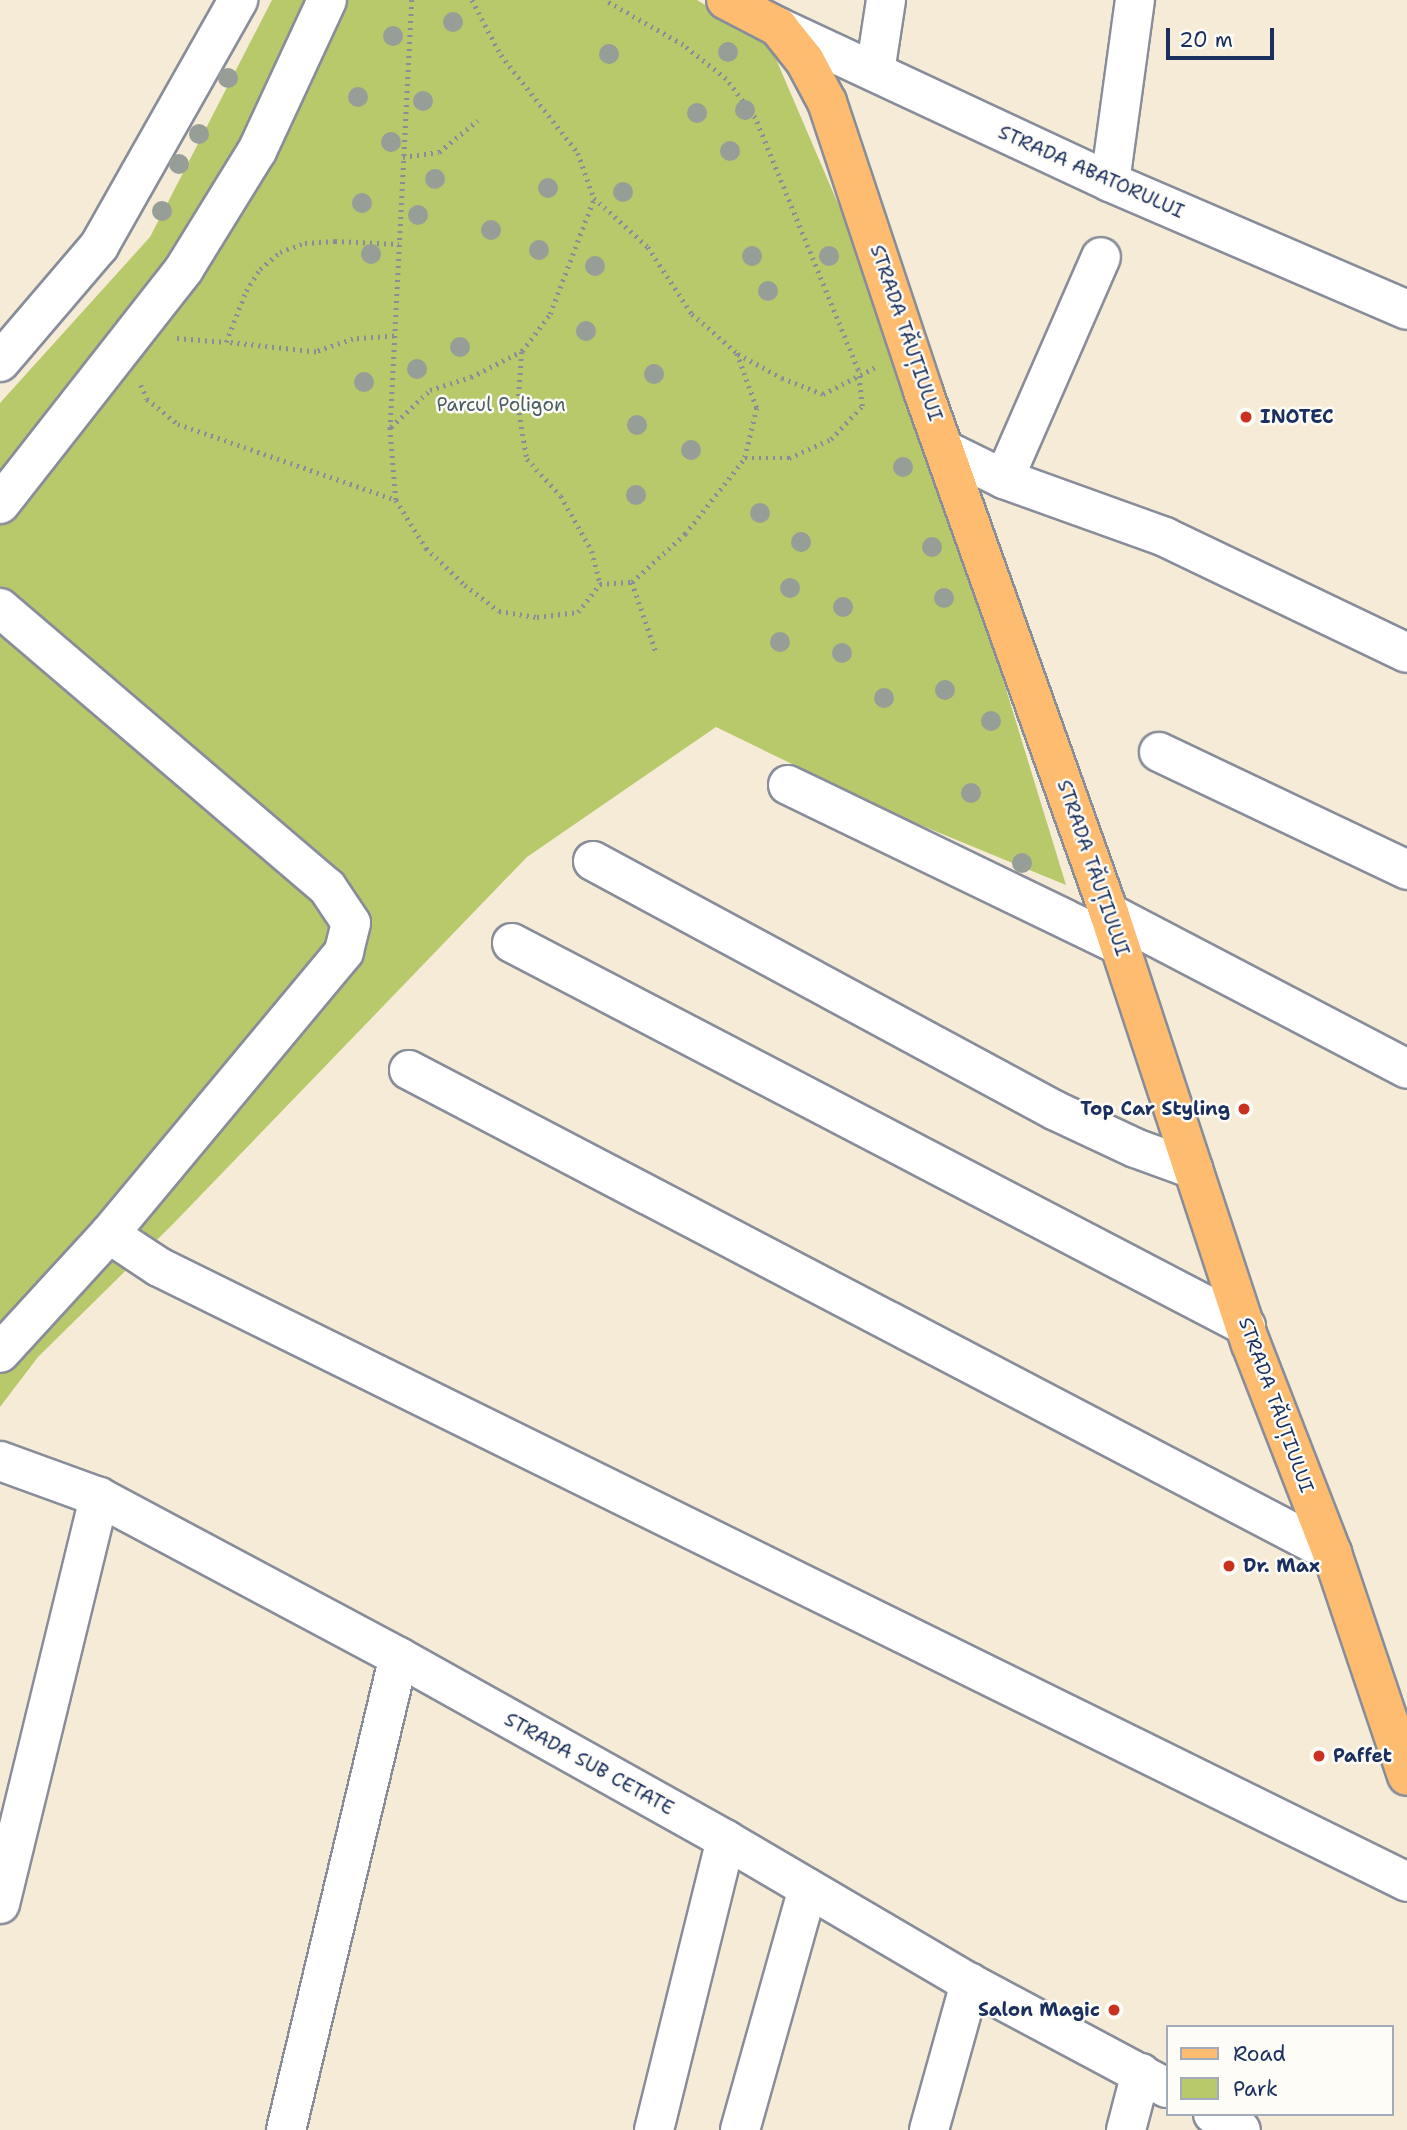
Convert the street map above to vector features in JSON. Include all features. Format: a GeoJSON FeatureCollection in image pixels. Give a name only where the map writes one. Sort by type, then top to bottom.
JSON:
{"type":"FeatureCollection","features":[{"type":"Feature","properties":{"kind":"main road","name":"STRADA TĂUȚIULUI"},"geometry":{"type":"LineString","coordinates":[[726,0],[778,27],[806,61],[828,102],[910,354],[947,450],[1114,929],[1246,1326],[1332,1553],[1407,1776]]}},
{"type":"Feature","properties":{"kind":"street"},"geometry":{"type":"LineString","coordinates":[[0,362],[99,246],[238,0]]}},
{"type":"Feature","properties":{"kind":"street"},"geometry":{"type":"LineString","coordinates":[[0,504],[184,269],[257,151],[327,0]]}},
{"type":"Feature","properties":{"kind":"street"},"geometry":{"type":"LineString","coordinates":[[875,72],[886,0]]}},
{"type":"Feature","properties":{"kind":"street"},"geometry":{"type":"LineString","coordinates":[[1110,181],[1135,0]]}},
{"type":"Feature","properties":{"kind":"street","name":"STRADA ABATORULUI"},"geometry":{"type":"LineString","coordinates":[[778,27],[1110,181],[1407,310]]}},
{"type":"Feature","properties":{"kind":"street"},"geometry":{"type":"LineString","coordinates":[[1004,479],[1101,257]]}},
{"type":"Feature","properties":{"kind":"street"},"geometry":{"type":"LineString","coordinates":[[947,450],[1004,479],[1165,537],[1407,653]]}},
{"type":"Feature","properties":{"kind":"street"},"geometry":{"type":"LineString","coordinates":[[0,608],[327,887],[351,923],[344,953],[109,1234],[0,1353]]}},
{"type":"Feature","properties":{"kind":"street"},"geometry":{"type":"LineString","coordinates":[[1159,752],[1407,870]]}},
{"type":"Feature","properties":{"kind":"street"},"geometry":{"type":"LineString","coordinates":[[788,785],[1114,929],[1407,1069]]}},
{"type":"Feature","properties":{"kind":"street"},"geometry":{"type":"LineString","coordinates":[[593,861],[1054,1111],[1135,1148],[1193,1169]]}},
{"type":"Feature","properties":{"kind":"street"},"geometry":{"type":"LineString","coordinates":[[512,943],[1246,1326]]}},
{"type":"Feature","properties":{"kind":"street"},"geometry":{"type":"LineString","coordinates":[[409,1070],[1332,1553]]}},
{"type":"Feature","properties":{"kind":"street"},"geometry":{"type":"LineString","coordinates":[[109,1234],[159,1267],[1407,1882]]}},
{"type":"Feature","properties":{"kind":"street","name":"STRADA SUB CETATE"},"geometry":{"type":"LineString","coordinates":[[0,1461],[99,1497],[399,1657],[726,1840],[970,1983],[1154,2081]]}},
{"type":"Feature","properties":{"kind":"street"},"geometry":{"type":"LineString","coordinates":[[0,1904],[99,1497]]}},
{"type":"Feature","properties":{"kind":"street"},"geometry":{"type":"LineString","coordinates":[[286,2130],[399,1657]]}},
{"type":"Feature","properties":{"kind":"street"},"geometry":{"type":"LineString","coordinates":[[654,2130],[726,1840]]}},
{"type":"Feature","properties":{"kind":"street"},"geometry":{"type":"LineString","coordinates":[[740,2130],[808,1888]]}},
{"type":"Feature","properties":{"kind":"street"},"geometry":{"type":"LineString","coordinates":[[929,2130],[970,1983]]}},
{"type":"Feature","properties":{"kind":"street"},"geometry":{"type":"LineString","coordinates":[[1126,2130],[1154,2081]]}},
{"type":"Feature","properties":{"kind":"street"},"geometry":{"type":"LineString","coordinates":[[1216,2116],[1241,2130]]}},
{"type":"Feature","properties":{"kind":"path"},"geometry":{"type":"LineString","coordinates":[[412,0],[390,428],[396,500],[426,548],[499,611],[537,618],[578,612],[600,584],[632,582],[685,534],[745,458],[757,408],[737,353]]}},
{"type":"Feature","properties":{"kind":"path"},"geometry":{"type":"LineString","coordinates":[[472,0],[501,55],[578,153],[594,198],[648,247],[692,314],[737,353],[782,378],[824,394],[858,374]]}},
{"type":"Feature","properties":{"kind":"path"},"geometry":{"type":"LineString","coordinates":[[604,0],[683,45],[726,79],[755,118],[858,374],[862,406],[831,439],[789,458],[745,458]]}},
{"type":"Feature","properties":{"kind":"path"},"geometry":{"type":"LineString","coordinates":[[403,157],[439,152],[478,120]]}},
{"type":"Feature","properties":{"kind":"path"},"geometry":{"type":"LineString","coordinates":[[390,428],[430,390],[471,377],[522,351],[550,314],[594,198]]}},
{"type":"Feature","properties":{"kind":"path"},"geometry":{"type":"LineString","coordinates":[[226,342],[246,291],[260,269],[280,253],[335,240],[399,244]]}},
{"type":"Feature","properties":{"kind":"path"},"geometry":{"type":"LineString","coordinates":[[165,342],[174,338],[316,352],[353,339],[394,336]]}},
{"type":"Feature","properties":{"kind":"path"},"geometry":{"type":"LineString","coordinates":[[522,351],[518,406],[527,459],[561,496],[592,551],[600,584]]}},
{"type":"Feature","properties":{"kind":"path"},"geometry":{"type":"LineString","coordinates":[[139,374],[147,399],[178,424],[396,500]]}},
{"type":"Feature","properties":{"kind":"path"},"geometry":{"type":"LineString","coordinates":[[632,582],[656,656]]}},
{"type":"Feature","properties":{"kind":"green space","name":"Parcul Poligon"},"geometry":{"type":"Polygon","coordinates":[[[272,0],[697,0],[770,45],[854,241],[946,493],[1066,885],[901,817],[716,727],[527,857],[172,1225],[38,1357],[0,1407],[0,403],[150,237],[272,0]]]}},
{"type":"Feature","properties":{"kind":"place","name":"INOTEC"},"geometry":{"type":"Point","coordinates":[1246,417]}},
{"type":"Feature","properties":{"kind":"place","name":"Top Car Styling"},"geometry":{"type":"Point","coordinates":[1244,1109]}},
{"type":"Feature","properties":{"kind":"place","name":"Dr. Max"},"geometry":{"type":"Point","coordinates":[1229,1566]}},
{"type":"Feature","properties":{"kind":"place","name":"Paffet"},"geometry":{"type":"Point","coordinates":[1319,1756]}},
{"type":"Feature","properties":{"kind":"place","name":"Salon Magic"},"geometry":{"type":"Point","coordinates":[1114,2010]}}]}
